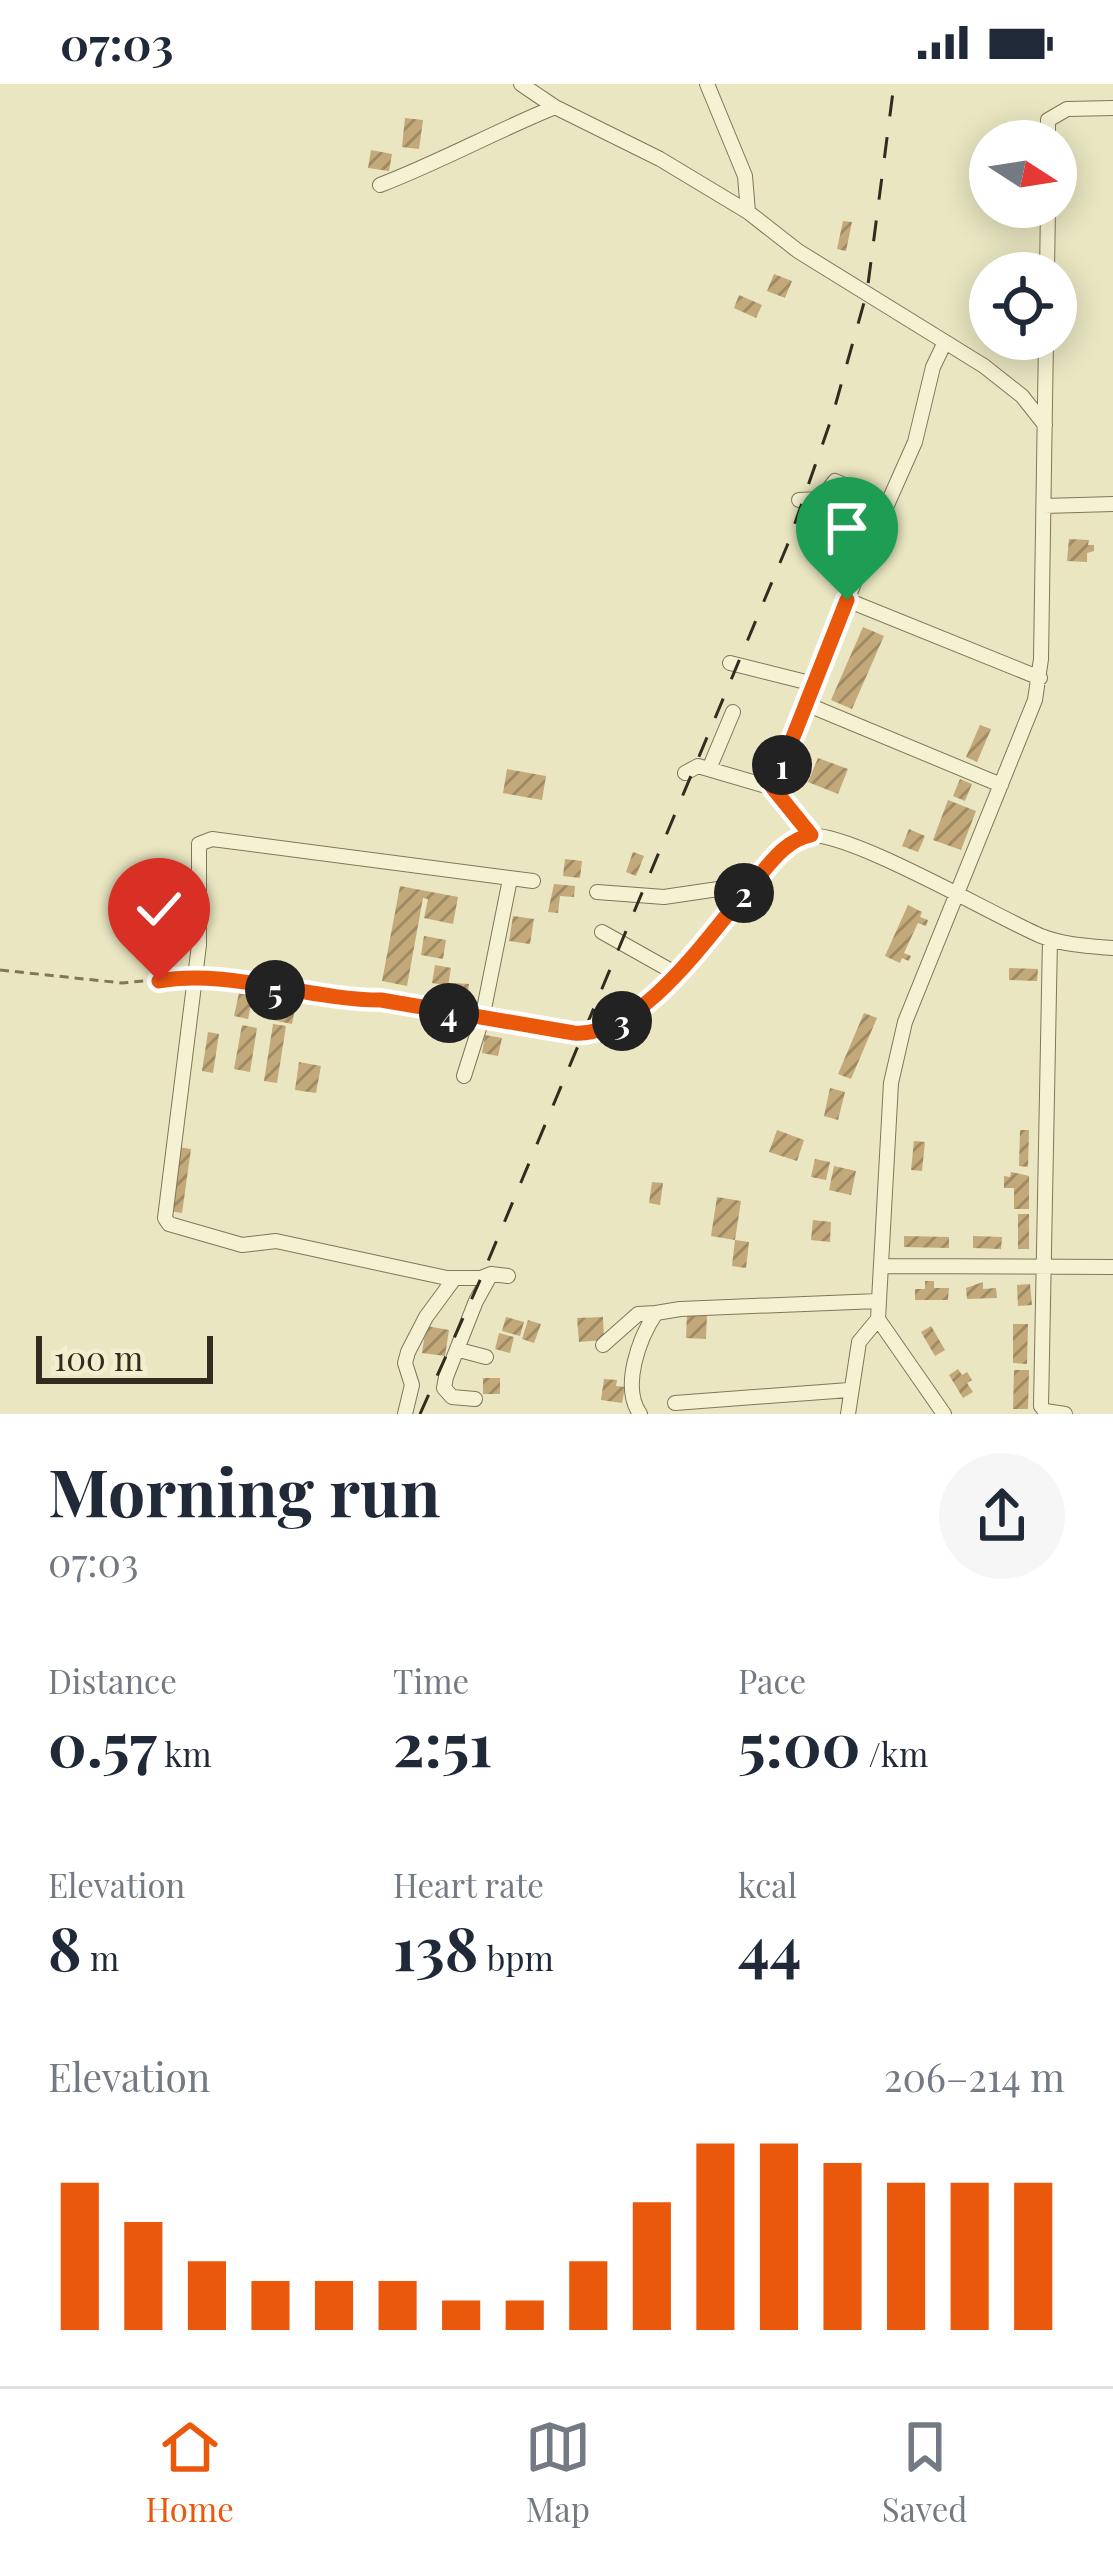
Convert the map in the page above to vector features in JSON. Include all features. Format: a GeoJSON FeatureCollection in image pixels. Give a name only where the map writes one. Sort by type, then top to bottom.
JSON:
{"type":"FeatureCollection","features":[{"type":"Feature","properties":{"kind":"street"},"geometry":{"type":"LineString","coordinates":[[521,84],[748,212],[798,251],[945,341],[1022,396],[1045,425]]}},
{"type":"Feature","properties":{"kind":"street"},"geometry":{"type":"LineString","coordinates":[[707,84],[745,176],[748,212]]}},
{"type":"Feature","properties":{"kind":"street"},"geometry":{"type":"LineString","coordinates":[[380,185],[436,164],[511,124],[555,107]]}},
{"type":"Feature","properties":{"kind":"street"},"geometry":{"type":"LineString","coordinates":[[1048,120],[1058,111],[1113,109]]}},
{"type":"Feature","properties":{"kind":"street"},"geometry":{"type":"LineString","coordinates":[[773,788],[920,429],[933,367],[945,341]]}},
{"type":"Feature","properties":{"kind":"street"},"geometry":{"type":"LineString","coordinates":[[944,1414],[878,1318],[891,1083],[896,1052],[1040,678],[1046,360]]}},
{"type":"Feature","properties":{"kind":"street"},"geometry":{"type":"LineString","coordinates":[[799,500],[821,499],[835,481],[886,503]]}},
{"type":"Feature","properties":{"kind":"street"},"geometry":{"type":"LineString","coordinates":[[1045,506],[1113,504]]}},
{"type":"Feature","properties":{"kind":"street"},"geometry":{"type":"LineString","coordinates":[[847,600],[1040,678]]}},
{"type":"Feature","properties":{"kind":"street"},"geometry":{"type":"LineString","coordinates":[[730,663],[814,684]]}},
{"type":"Feature","properties":{"kind":"street"},"geometry":{"type":"LineString","coordinates":[[806,704],[1001,785]]}},
{"type":"Feature","properties":{"kind":"street"},"geometry":{"type":"LineString","coordinates":[[709,769],[733,712]]}},
{"type":"Feature","properties":{"kind":"street"},"geometry":{"type":"LineString","coordinates":[[685,773],[694,766],[773,788],[811,835]]}},
{"type":"Feature","properties":{"kind":"street"},"geometry":{"type":"LineString","coordinates":[[195,976],[351,1001],[381,1000],[574,1033],[593,1032],[624,1020],[675,974],[785,847],[811,835],[871,853],[1050,939],[1113,948]]}},
{"type":"Feature","properties":{"kind":"street"},"geometry":{"type":"LineString","coordinates":[[508,1276],[454,1279],[276,1240],[242,1245],[170,1224],[164,1213],[199,945],[197,865],[203,839],[533,881]]}},
{"type":"Feature","properties":{"kind":"street"},"geometry":{"type":"LineString","coordinates":[[464,1076],[482,1019],[510,879]]}},
{"type":"Feature","properties":{"kind":"street"},"geometry":{"type":"LineString","coordinates":[[598,892],[664,897],[752,884]]}},
{"type":"Feature","properties":{"kind":"street"},"geometry":{"type":"LineString","coordinates":[[602,932],[675,974]]}},
{"type":"Feature","properties":{"kind":"street"},"geometry":{"type":"LineString","coordinates":[[1050,939],[1041,1406],[1065,1414]]}},
{"type":"Feature","properties":{"kind":"street"},"geometry":{"type":"LineString","coordinates":[[883,1266],[1113,1268]]}},
{"type":"Feature","properties":{"kind":"street"},"geometry":{"type":"LineString","coordinates":[[475,1399],[452,1397],[444,1388],[491,1274]]}},
{"type":"Feature","properties":{"kind":"street"},"geometry":{"type":"LineString","coordinates":[[405,1414],[412,1385],[405,1363],[408,1352],[454,1279]]}},
{"type":"Feature","properties":{"kind":"street"},"geometry":{"type":"LineString","coordinates":[[603,1345],[638,1314],[878,1301]]}},
{"type":"Feature","properties":{"kind":"street"},"geometry":{"type":"LineString","coordinates":[[640,1414],[632,1400],[632,1385],[643,1332],[656,1313]]}},
{"type":"Feature","properties":{"kind":"street"},"geometry":{"type":"LineString","coordinates":[[848,1414],[859,1342],[878,1318]]}},
{"type":"Feature","properties":{"kind":"street"},"geometry":{"type":"LineString","coordinates":[[458,1350],[486,1357]]}},
{"type":"Feature","properties":{"kind":"street"},"geometry":{"type":"LineString","coordinates":[[675,1403],[697,1408],[849,1390]]}},
{"type":"Feature","properties":{"kind":"street"},"geometry":{"type":"LineString","coordinates":[[773,1396],[773,1414]]}},
{"type":"Feature","properties":{"kind":"path"},"geometry":{"type":"LineString","coordinates":[[0,970],[122,983],[195,976]]}},
{"type":"Feature","properties":{"kind":"building"},"geometry":{"type":"Polygon","coordinates":[[[405,118],[423,120],[419,149],[402,147],[405,118]]]}},
{"type":"Feature","properties":{"kind":"building"},"geometry":{"type":"Polygon","coordinates":[[[371,150],[392,154],[389,171],[368,168],[371,150]]]}},
{"type":"Feature","properties":{"kind":"building"},"geometry":{"type":"Polygon","coordinates":[[[843,221],[852,222],[846,251],[837,249],[843,221]]]}},
{"type":"Feature","properties":{"kind":"building"},"geometry":{"type":"Polygon","coordinates":[[[774,274],[792,281],[785,298],[767,291],[774,274]]]}},
{"type":"Feature","properties":{"kind":"building"},"geometry":{"type":"Polygon","coordinates":[[[739,295],[762,305],[756,318],[734,308],[739,295]]]}},
{"type":"Feature","properties":{"kind":"building"},"geometry":{"type":"Polygon","coordinates":[[[1069,539],[1089,540],[1088,545],[1094,545],[1087,562],[1067,561],[1069,539]]]}},
{"type":"Feature","properties":{"kind":"building"},"geometry":{"type":"Polygon","coordinates":[[[863,627],[884,636],[852,709],[831,700],[863,627]]]}},
{"type":"Feature","properties":{"kind":"building"},"geometry":{"type":"Polygon","coordinates":[[[980,725],[991,729],[977,762],[966,757],[980,725]]]}},
{"type":"Feature","properties":{"kind":"building"},"geometry":{"type":"Polygon","coordinates":[[[818,758],[848,769],[838,794],[808,782],[818,758]]]}},
{"type":"Feature","properties":{"kind":"building"},"geometry":{"type":"Polygon","coordinates":[[[507,769],[546,776],[542,800],[503,793],[507,769]]]}},
{"type":"Feature","properties":{"kind":"building"},"geometry":{"type":"Polygon","coordinates":[[[960,779],[972,784],[965,801],[953,796],[960,779]]]}},
{"type":"Feature","properties":{"kind":"building"},"geometry":{"type":"Polygon","coordinates":[[[948,800],[976,811],[961,850],[933,840],[948,800]]]}},
{"type":"Feature","properties":{"kind":"building"},"geometry":{"type":"Polygon","coordinates":[[[909,829],[925,836],[918,852],[902,846],[909,829]]]}},
{"type":"Feature","properties":{"kind":"building"},"geometry":{"type":"Polygon","coordinates":[[[633,852],[644,856],[636,876],[626,872],[633,852]]]}},
{"type":"Feature","properties":{"kind":"building"},"geometry":{"type":"Polygon","coordinates":[[[565,859],[582,861],[580,878],[563,876],[565,859]]]}},
{"type":"Feature","properties":{"kind":"building"},"geometry":{"type":"Polygon","coordinates":[[[554,884],[575,886],[574,897],[560,896],[558,913],[548,912],[554,884]]]}},
{"type":"Feature","properties":{"kind":"building"},"geometry":{"type":"Polygon","coordinates":[[[400,886],[458,897],[453,924],[424,918],[428,899],[423,898],[407,986],[382,981],[400,886]]]}},
{"type":"Feature","properties":{"kind":"building"},"geometry":{"type":"Polygon","coordinates":[[[908,905],[928,920],[926,926],[918,923],[904,953],[911,956],[909,961],[902,958],[900,963],[885,956],[908,905]]]}},
{"type":"Feature","properties":{"kind":"building"},"geometry":{"type":"Polygon","coordinates":[[[513,916],[534,919],[530,944],[509,941],[513,916]]]}},
{"type":"Feature","properties":{"kind":"building"},"geometry":{"type":"Polygon","coordinates":[[[424,936],[446,940],[443,959],[421,955],[424,936]]]}},
{"type":"Feature","properties":{"kind":"building"},"geometry":{"type":"Polygon","coordinates":[[[435,965],[451,968],[448,986],[432,983],[435,965]]]}},
{"type":"Feature","properties":{"kind":"building"},"geometry":{"type":"Polygon","coordinates":[[[1009,968],[1038,969],[1037,981],[1009,980],[1009,968]]]}},
{"type":"Feature","properties":{"kind":"building"},"geometry":{"type":"Polygon","coordinates":[[[455,983],[469,984],[467,1004],[453,1003],[455,983]]]}},
{"type":"Feature","properties":{"kind":"building"},"geometry":{"type":"Polygon","coordinates":[[[239,993],[253,996],[248,1019],[234,1016],[239,993]]]}},
{"type":"Feature","properties":{"kind":"building"},"geometry":{"type":"Polygon","coordinates":[[[277,996],[297,999],[292,1024],[272,1020],[277,996]]]}},
{"type":"Feature","properties":{"kind":"building"},"geometry":{"type":"Polygon","coordinates":[[[864,1013],[877,1018],[851,1079],[838,1074],[864,1013]]]}},
{"type":"Feature","properties":{"kind":"building"},"geometry":{"type":"Polygon","coordinates":[[[441,1021],[470,1023],[469,1031],[458,1028],[454,1043],[437,1040],[441,1021]]]}},
{"type":"Feature","properties":{"kind":"building"},"geometry":{"type":"Polygon","coordinates":[[[273,1024],[286,1026],[277,1083],[264,1081],[273,1024]]]}},
{"type":"Feature","properties":{"kind":"building"},"geometry":{"type":"Polygon","coordinates":[[[242,1025],[257,1028],[250,1072],[234,1069],[242,1025]]]}},
{"type":"Feature","properties":{"kind":"building"},"geometry":{"type":"Polygon","coordinates":[[[208,1032],[219,1034],[213,1073],[202,1071],[208,1032]]]}},
{"type":"Feature","properties":{"kind":"building"},"geometry":{"type":"Polygon","coordinates":[[[485,1035],[502,1038],[498,1056],[482,1053],[485,1035]]]}},
{"type":"Feature","properties":{"kind":"building"},"geometry":{"type":"Polygon","coordinates":[[[299,1062],[321,1066],[316,1093],[295,1090],[299,1062]]]}},
{"type":"Feature","properties":{"kind":"building"},"geometry":{"type":"Polygon","coordinates":[[[830,1088],[845,1092],[838,1120],[824,1116],[830,1088]]]}},
{"type":"Feature","properties":{"kind":"building"},"geometry":{"type":"Polygon","coordinates":[[[777,1130],[804,1140],[797,1161],[769,1152],[777,1130]]]}},
{"type":"Feature","properties":{"kind":"building"},"geometry":{"type":"Polygon","coordinates":[[[1020,1130],[1029,1130],[1028,1167],[1019,1166],[1020,1130]]]}},
{"type":"Feature","properties":{"kind":"building"},"geometry":{"type":"Polygon","coordinates":[[[914,1141],[925,1142],[922,1171],[911,1170],[914,1141]]]}},
{"type":"Feature","properties":{"kind":"building"},"geometry":{"type":"Polygon","coordinates":[[[178,1147],[191,1149],[182,1213],[169,1211],[178,1147]]]}},
{"type":"Feature","properties":{"kind":"building"},"geometry":{"type":"Polygon","coordinates":[[[815,1159],[830,1162],[826,1180],[811,1177],[815,1159]]]}},
{"type":"Feature","properties":{"kind":"building"},"geometry":{"type":"Polygon","coordinates":[[[834,1166],[856,1171],[851,1195],[829,1190],[834,1166]]]}},
{"type":"Feature","properties":{"kind":"building"},"geometry":{"type":"Polygon","coordinates":[[[1011,1172],[1029,1176],[1029,1209],[1014,1209],[1014,1188],[1004,1188],[1004,1176],[1010,1177],[1011,1172]]]}},
{"type":"Feature","properties":{"kind":"building"},"geometry":{"type":"Polygon","coordinates":[[[652,1182],[663,1183],[660,1205],[649,1203],[652,1182]]]}},
{"type":"Feature","properties":{"kind":"building"},"geometry":{"type":"Polygon","coordinates":[[[717,1197],[741,1201],[735,1240],[711,1236],[717,1197]]]}},
{"type":"Feature","properties":{"kind":"building"},"geometry":{"type":"Polygon","coordinates":[[[1018,1214],[1029,1214],[1029,1249],[1018,1249],[1018,1214]]]}},
{"type":"Feature","properties":{"kind":"building"},"geometry":{"type":"Polygon","coordinates":[[[813,1220],[831,1222],[830,1242],[811,1240],[813,1220]]]}},
{"type":"Feature","properties":{"kind":"building"},"geometry":{"type":"Polygon","coordinates":[[[904,1236],[949,1237],[949,1248],[904,1247],[904,1236]]]}},
{"type":"Feature","properties":{"kind":"building"},"geometry":{"type":"Polygon","coordinates":[[[973,1236],[1002,1237],[1001,1249],[973,1248],[973,1236]]]}},
{"type":"Feature","properties":{"kind":"building"},"geometry":{"type":"Polygon","coordinates":[[[735,1240],[749,1242],[746,1268],[732,1266],[735,1240]]]}},
{"type":"Feature","properties":{"kind":"building"},"geometry":{"type":"Polygon","coordinates":[[[925,1281],[934,1281],[934,1288],[949,1288],[948,1300],[915,1300],[915,1289],[925,1289],[925,1281]]]}},
{"type":"Feature","properties":{"kind":"building"},"geometry":{"type":"Polygon","coordinates":[[[983,1282],[983,1289],[996,1288],[997,1298],[967,1299],[966,1288],[983,1282]]]}},
{"type":"Feature","properties":{"kind":"building"},"geometry":{"type":"Polygon","coordinates":[[[1030,1284],[1032,1305],[1018,1306],[1017,1285],[1030,1284]]]}},
{"type":"Feature","properties":{"kind":"building"},"geometry":{"type":"Polygon","coordinates":[[[687,1313],[707,1314],[706,1339],[686,1338],[687,1313]]]}},
{"type":"Feature","properties":{"kind":"building"},"geometry":{"type":"Polygon","coordinates":[[[506,1317],[524,1322],[520,1336],[502,1331],[506,1317]]]}},
{"type":"Feature","properties":{"kind":"building"},"geometry":{"type":"Polygon","coordinates":[[[603,1317],[604,1340],[579,1342],[577,1318],[603,1317]]]}},
{"type":"Feature","properties":{"kind":"building"},"geometry":{"type":"Polygon","coordinates":[[[528,1320],[541,1324],[534,1343],[522,1339],[528,1320]]]}},
{"type":"Feature","properties":{"kind":"building"},"geometry":{"type":"Polygon","coordinates":[[[1013,1324],[1028,1324],[1027,1364],[1013,1363],[1013,1324]]]}},
{"type":"Feature","properties":{"kind":"building"},"geometry":{"type":"Polygon","coordinates":[[[426,1326],[449,1330],[445,1356],[422,1353],[426,1326]]]}},
{"type":"Feature","properties":{"kind":"building"},"geometry":{"type":"Polygon","coordinates":[[[931,1326],[945,1350],[935,1356],[921,1332],[931,1326]]]}},
{"type":"Feature","properties":{"kind":"building"},"geometry":{"type":"Polygon","coordinates":[[[499,1333],[514,1337],[510,1353],[495,1349],[499,1333]]]}},
{"type":"Feature","properties":{"kind":"building"},"geometry":{"type":"Polygon","coordinates":[[[958,1369],[972,1380],[967,1383],[973,1392],[963,1398],[949,1375],[958,1369]]]}},
{"type":"Feature","properties":{"kind":"building"},"geometry":{"type":"Polygon","coordinates":[[[1014,1370],[1029,1370],[1028,1409],[1013,1409],[1014,1370]]]}},
{"type":"Feature","properties":{"kind":"building"},"geometry":{"type":"Polygon","coordinates":[[[483,1378],[500,1378],[500,1394],[483,1394],[483,1378]]]}},
{"type":"Feature","properties":{"kind":"building"},"geometry":{"type":"Polygon","coordinates":[[[604,1379],[617,1380],[616,1386],[625,1387],[622,1403],[601,1400],[604,1379]]]}},
{"type":"Feature","properties":{"kind":"railway"},"geometry":{"type":"LineString","coordinates":[[420,1414],[787,546],[832,417],[867,292],[894,84]]}},
{"type":"Feature","properties":{"kind":"route"},"geometry":{"type":"LineString","coordinates":[[159,981],[195,976],[351,1001],[381,1000],[585,1034],[624,1020],[689,959],[785,847],[811,835],[773,788],[847,600]]}}]}
